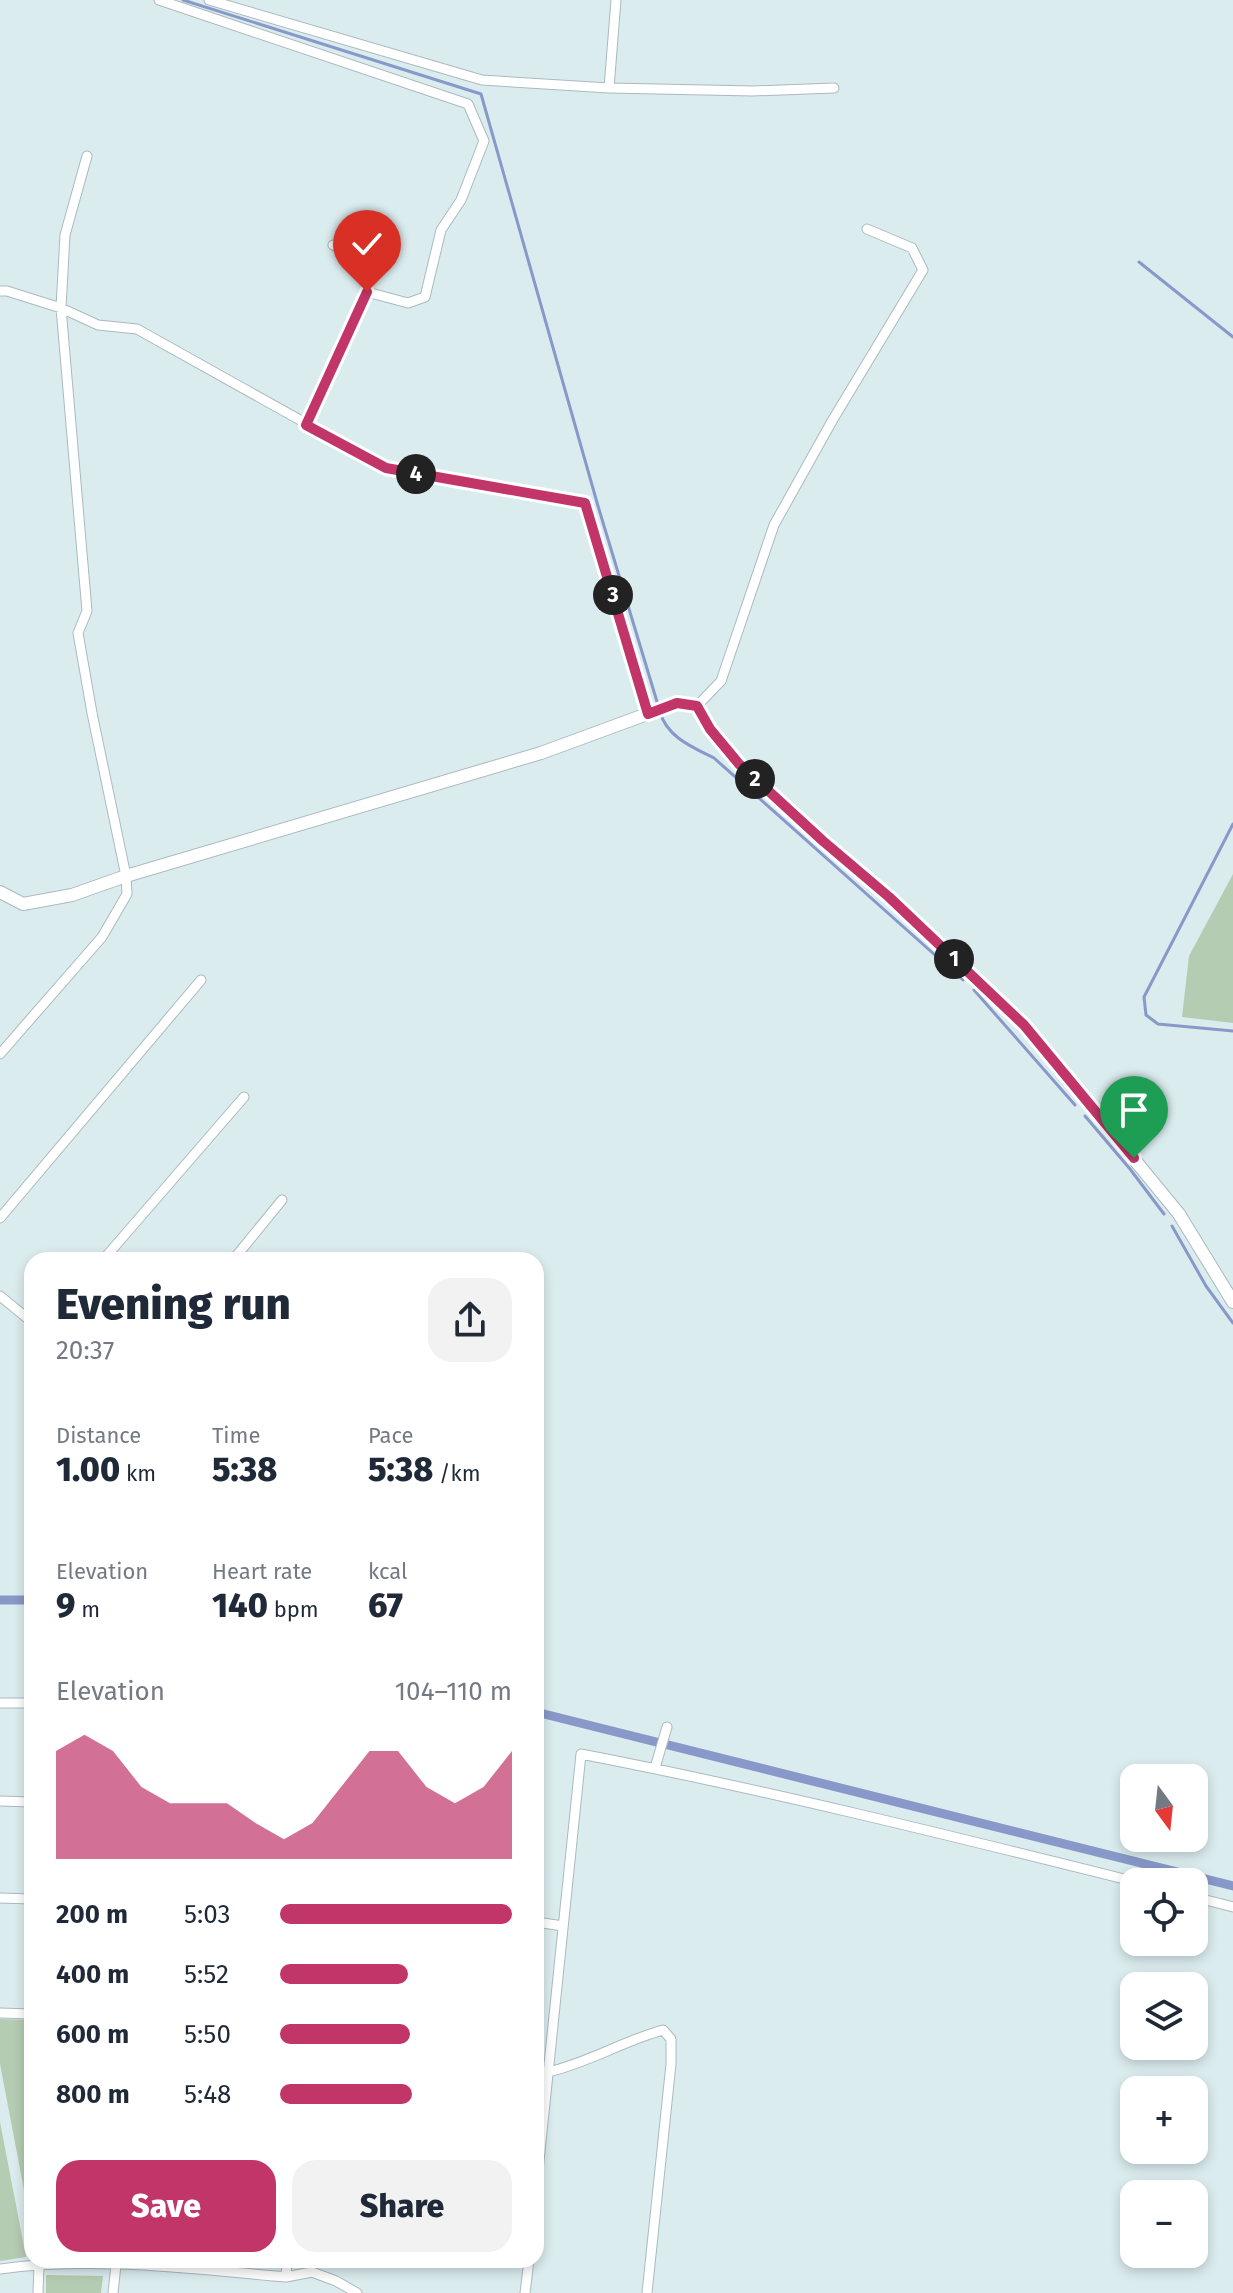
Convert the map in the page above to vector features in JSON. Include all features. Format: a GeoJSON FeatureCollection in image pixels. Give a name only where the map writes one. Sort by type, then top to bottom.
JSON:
{"type":"FeatureCollection","features":[{"type":"Feature","properties":{"kind":"street"},"geometry":{"type":"LineString","coordinates":[[159,0],[468,104],[484,141],[461,200],[441,230],[425,297],[408,303],[367,292]]}},
{"type":"Feature","properties":{"kind":"street"},"geometry":{"type":"LineString","coordinates":[[209,0],[482,80],[609,88],[753,91],[834,88]]}},
{"type":"Feature","properties":{"kind":"street"},"geometry":{"type":"LineString","coordinates":[[609,88],[616,0]]}},
{"type":"Feature","properties":{"kind":"street"},"geometry":{"type":"LineString","coordinates":[[0,1054],[102,937],[127,894],[78,633],[87,611],[61,308],[65,235],[87,156]]}},
{"type":"Feature","properties":{"kind":"street"},"geometry":{"type":"LineString","coordinates":[[697,706],[721,681],[774,525],[923,270],[912,248],[867,229]]}},
{"type":"Feature","properties":{"kind":"street"},"geometry":{"type":"LineString","coordinates":[[306,425],[367,292],[370,259],[333,245]]}},
{"type":"Feature","properties":{"kind":"street"},"geometry":{"type":"LineString","coordinates":[[0,291],[61,308],[98,325],[137,329],[386,468],[585,503],[655,711]]}},
{"type":"Feature","properties":{"kind":"street"},"geometry":{"type":"LineString","coordinates":[[0,892],[23,904],[72,895],[126,876],[541,753],[677,703],[697,706]]}},
{"type":"Feature","properties":{"kind":"street"},"geometry":{"type":"LineString","coordinates":[[697,706],[710,729],[739,764],[889,897],[1024,1025],[1179,1214],[1233,1302]]}},
{"type":"Feature","properties":{"kind":"street"},"geometry":{"type":"LineString","coordinates":[[0,1218],[201,980]]}},
{"type":"Feature","properties":{"kind":"street"},"geometry":{"type":"LineString","coordinates":[[110,1252],[244,1097]]}},
{"type":"Feature","properties":{"kind":"street"},"geometry":{"type":"LineString","coordinates":[[240,1252],[282,1200]]}},
{"type":"Feature","properties":{"kind":"street"},"geometry":{"type":"LineString","coordinates":[[0,1296],[24,1316]]}},
{"type":"Feature","properties":{"kind":"street"},"geometry":{"type":"LineString","coordinates":[[0,1703],[24,1703]]}},
{"type":"Feature","properties":{"kind":"street"},"geometry":{"type":"LineString","coordinates":[[655,1768],[667,1727]]}},
{"type":"Feature","properties":{"kind":"street"},"geometry":{"type":"LineString","coordinates":[[544,2111],[581,1754],[655,1768],[1008,1849],[1120,1878]]}},
{"type":"Feature","properties":{"kind":"street"},"geometry":{"type":"LineString","coordinates":[[0,1801],[24,1802]]}},
{"type":"Feature","properties":{"kind":"street"},"geometry":{"type":"LineString","coordinates":[[0,1898],[24,1899]]}},
{"type":"Feature","properties":{"kind":"street"},"geometry":{"type":"LineString","coordinates":[[1208,1901],[1233,1907]]}},
{"type":"Feature","properties":{"kind":"street"},"geometry":{"type":"LineString","coordinates":[[544,1923],[563,1926]]}},
{"type":"Feature","properties":{"kind":"street"},"geometry":{"type":"LineString","coordinates":[[0,2013],[24,2014]]}},
{"type":"Feature","properties":{"kind":"street"},"geometry":{"type":"LineString","coordinates":[[548,2072],[572,2066],[648,2034],[663,2030],[671,2039],[647,2293]]}},
{"type":"Feature","properties":{"kind":"street"},"geometry":{"type":"LineString","coordinates":[[0,2269],[24,2267]]}},
{"type":"Feature","properties":{"kind":"street"},"geometry":{"type":"LineString","coordinates":[[38,2293],[39,2268]]}},
{"type":"Feature","properties":{"kind":"street"},"geometry":{"type":"LineString","coordinates":[[113,2293],[116,2268]]}},
{"type":"Feature","properties":{"kind":"street"},"geometry":{"type":"LineString","coordinates":[[216,2268],[286,2277],[312,2272],[357,2293]]}},
{"type":"Feature","properties":{"kind":"street"},"geometry":{"type":"LineString","coordinates":[[286,2277],[287,2268]]}},
{"type":"Feature","properties":{"kind":"street"},"geometry":{"type":"LineString","coordinates":[[525,2293],[528,2268]]}},
{"type":"Feature","properties":{"kind":"green space"},"geometry":{"type":"Polygon","coordinates":[[[1233,874],[1233,1023],[1182,1017],[1189,956],[1233,874]]]}},
{"type":"Feature","properties":{"kind":"green space"},"geometry":{"type":"Polygon","coordinates":[[[0,2019],[24,2020],[24,2190],[0,2064],[0,2019]]]}},
{"type":"Feature","properties":{"kind":"green space"},"geometry":{"type":"Polygon","coordinates":[[[0,2122],[24,2257],[0,2261],[0,2122]]]}},
{"type":"Feature","properties":{"kind":"green space"},"geometry":{"type":"Polygon","coordinates":[[[46,2275],[103,2276],[101,2293],[46,2293],[46,2275]]]}},
{"type":"Feature","properties":{"kind":"waterway"},"geometry":{"type":"LineString","coordinates":[[183,0],[481,94],[658,705]]}},
{"type":"Feature","properties":{"kind":"waterway"},"geometry":{"type":"LineString","coordinates":[[1139,262],[1233,337]]}},
{"type":"Feature","properties":{"kind":"waterway"},"geometry":{"type":"LineString","coordinates":[[660,712],[674,735],[714,758],[963,980]]}},
{"type":"Feature","properties":{"kind":"waterway"},"geometry":{"type":"LineString","coordinates":[[1233,824],[1144,997],[1146,1015],[1158,1024],[1233,1031]]}},
{"type":"Feature","properties":{"kind":"waterway"},"geometry":{"type":"LineString","coordinates":[[974,990],[1075,1105]]}},
{"type":"Feature","properties":{"kind":"waterway"},"geometry":{"type":"LineString","coordinates":[[1085,1116],[1164,1214]]}},
{"type":"Feature","properties":{"kind":"waterway"},"geometry":{"type":"LineString","coordinates":[[1172,1226],[1206,1286],[1233,1323]]}},
{"type":"Feature","properties":{"kind":"waterway"},"geometry":{"type":"LineString","coordinates":[[0,1600],[24,1600]]}},
{"type":"Feature","properties":{"kind":"waterway"},"geometry":{"type":"LineString","coordinates":[[544,1714],[1233,1886]]}},
{"type":"Feature","properties":{"kind":"route"},"geometry":{"type":"LineString","coordinates":[[367,292],[306,425],[386,468],[585,503],[648,714],[677,703],[697,706],[710,729],[739,764],[889,897],[1024,1025],[1134,1158]]}}]}
